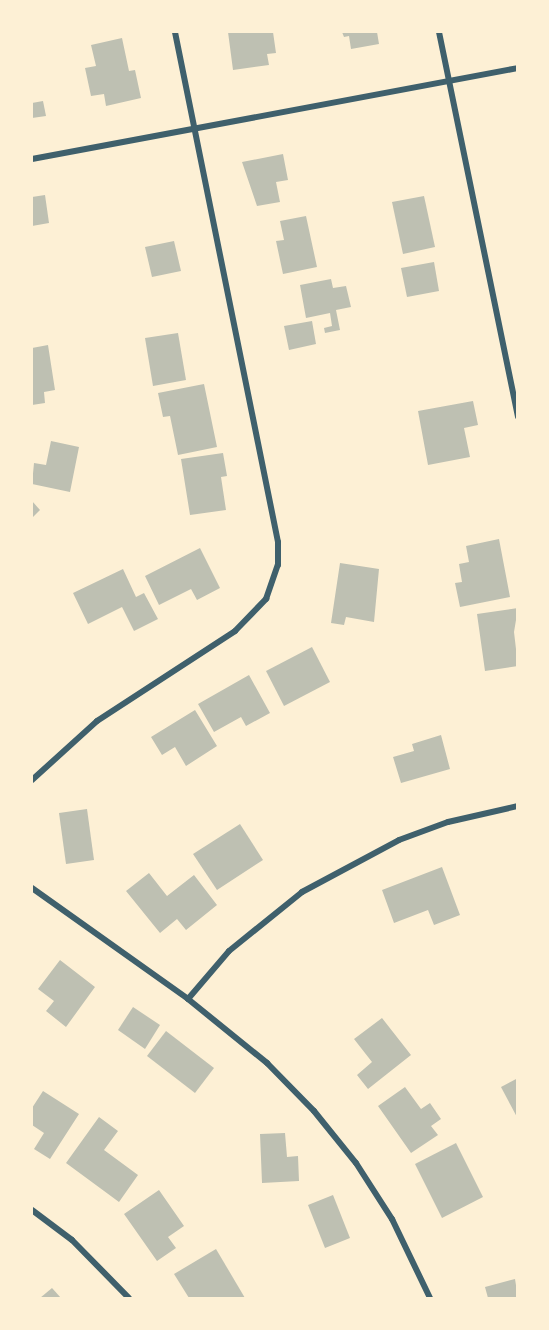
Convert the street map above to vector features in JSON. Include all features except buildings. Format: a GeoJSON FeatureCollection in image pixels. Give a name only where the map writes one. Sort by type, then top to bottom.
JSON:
{"type":"FeatureCollection","features":[{"type":"Feature","properties":{"kind":"street"},"geometry":{"type":"LineString","coordinates":[[32,780],[97,721],[235,631],[266,599],[278,565],[278,542],[176,32]]}},
{"type":"Feature","properties":{"kind":"street"},"geometry":{"type":"LineString","coordinates":[[439,32],[518,417]]}},
{"type":"Feature","properties":{"kind":"street"},"geometry":{"type":"LineString","coordinates":[[32,159],[195,131],[518,68]]}},
{"type":"Feature","properties":{"kind":"street"},"geometry":{"type":"LineString","coordinates":[[188,999],[229,951],[302,892],[399,840],[448,822],[518,806]]}},
{"type":"Feature","properties":{"kind":"street"},"geometry":{"type":"LineString","coordinates":[[32,888],[188,999],[267,1063],[314,1111],[356,1163],[392,1219],[430,1299]]}},
{"type":"Feature","properties":{"kind":"street"},"geometry":{"type":"LineString","coordinates":[[32,1210],[72,1239],[129,1299]]}}]}
